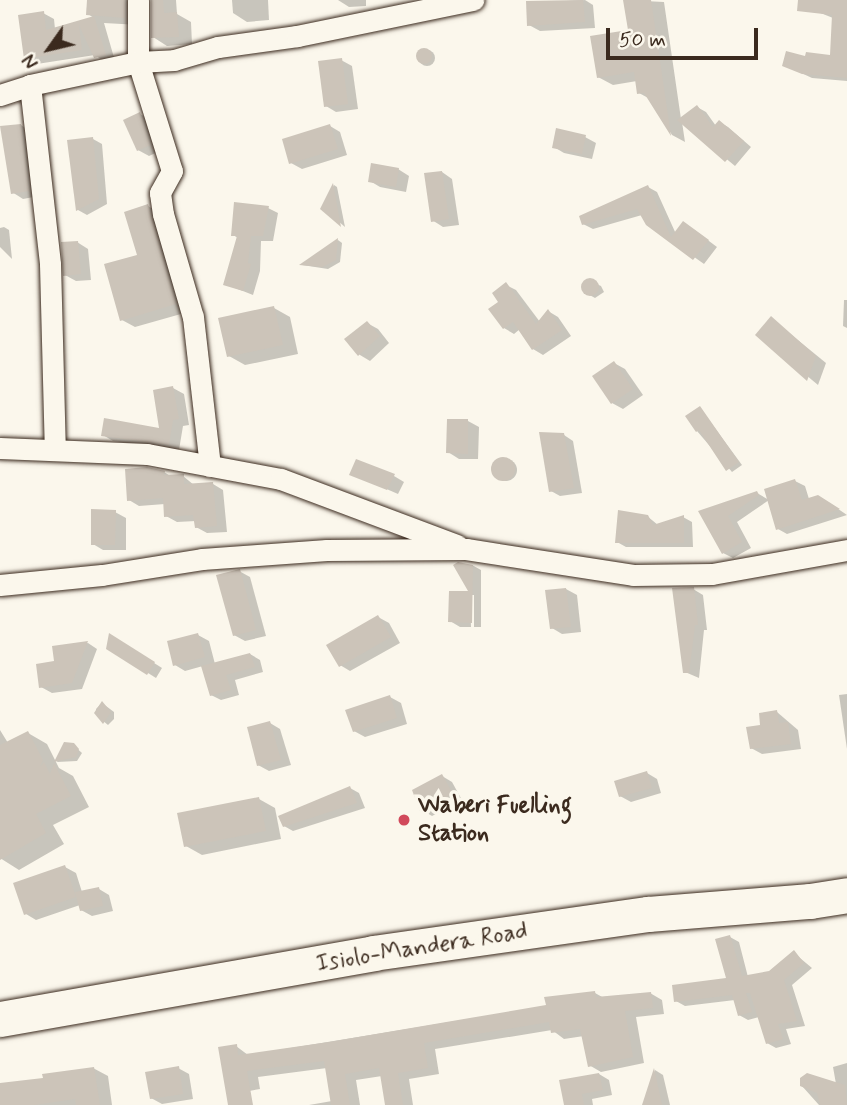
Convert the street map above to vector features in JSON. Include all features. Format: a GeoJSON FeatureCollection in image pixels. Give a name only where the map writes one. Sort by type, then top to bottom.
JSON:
{"type":"FeatureCollection","features":[{"type":"Feature","properties":{"kind":"highway","name":"Isiolo-Mandera Road"},"geometry":{"type":"LineString","coordinates":[[0,1019],[373,954],[648,914],[810,901],[847,895]]}},
{"type":"Feature","properties":{"kind":"street"},"geometry":{"type":"LineString","coordinates":[[138,0],[138,62],[172,171],[160,193],[163,214],[193,317],[210,466]]}},
{"type":"Feature","properties":{"kind":"street"},"geometry":{"type":"LineString","coordinates":[[0,95],[30,85],[138,62],[174,60],[218,47],[297,36],[473,0]]}},
{"type":"Feature","properties":{"kind":"street"},"geometry":{"type":"LineString","coordinates":[[30,85],[50,264],[55,449]]}},
{"type":"Feature","properties":{"kind":"street"},"geometry":{"type":"LineString","coordinates":[[0,449],[148,454],[281,479],[466,549]]}},
{"type":"Feature","properties":{"kind":"street"},"geometry":{"type":"LineString","coordinates":[[0,585],[102,575],[202,559],[327,550],[466,549],[633,575],[712,573],[847,550]]}},
{"type":"Feature","properties":{"kind":"building"},"geometry":{"type":"Polygon","coordinates":[[[87,0],[125,0],[125,18],[86,15],[87,0]]]}},
{"type":"Feature","properties":{"kind":"building"},"geometry":{"type":"Polygon","coordinates":[[[151,0],[163,0],[164,13],[177,12],[179,37],[151,38],[151,0]]]}},
{"type":"Feature","properties":{"kind":"building"},"geometry":{"type":"Polygon","coordinates":[[[583,0],[585,22],[527,26],[526,1],[583,0]]]}},
{"type":"Feature","properties":{"kind":"building"},"geometry":{"type":"Polygon","coordinates":[[[623,0],[651,0],[671,136],[644,93],[637,94],[634,72],[597,78],[590,36],[628,30],[623,0]]]}},
{"type":"Feature","properties":{"kind":"building"},"geometry":{"type":"Polygon","coordinates":[[[798,0],[847,0],[847,78],[802,74],[782,66],[786,51],[805,56],[806,52],[830,55],[832,15],[797,11],[798,0]]]}},
{"type":"Feature","properties":{"kind":"building"},"geometry":{"type":"Polygon","coordinates":[[[44,11],[46,30],[94,16],[106,55],[94,58],[79,25],[82,50],[24,59],[18,15],[44,11]]]}},
{"type":"Feature","properties":{"kind":"building"},"geometry":{"type":"Polygon","coordinates":[[[421,48],[427,48],[432,56],[430,62],[421,64],[416,59],[416,53],[421,48]]]}},
{"type":"Feature","properties":{"kind":"building"},"geometry":{"type":"Polygon","coordinates":[[[342,58],[348,104],[324,107],[318,61],[342,58]]]}},
{"type":"Feature","properties":{"kind":"building"},"geometry":{"type":"Polygon","coordinates":[[[697,105],[713,127],[719,120],[744,141],[725,162],[677,120],[697,105]]]}},
{"type":"Feature","properties":{"kind":"building"},"geometry":{"type":"Polygon","coordinates":[[[140,112],[150,145],[137,151],[123,120],[140,112]]]}},
{"type":"Feature","properties":{"kind":"building"},"geometry":{"type":"Polygon","coordinates":[[[21,124],[29,191],[11,194],[0,126],[21,124]]]}},
{"type":"Feature","properties":{"kind":"building"},"geometry":{"type":"Polygon","coordinates":[[[330,124],[338,149],[289,164],[282,139],[330,124]]]}},
{"type":"Feature","properties":{"kind":"building"},"geometry":{"type":"Polygon","coordinates":[[[556,128],[586,135],[582,154],[552,148],[556,128]]]}},
{"type":"Feature","properties":{"kind":"building"},"geometry":{"type":"Polygon","coordinates":[[[93,137],[99,199],[76,211],[67,140],[93,137]]]}},
{"type":"Feature","properties":{"kind":"building"},"geometry":{"type":"Polygon","coordinates":[[[371,163],[399,168],[396,187],[368,182],[371,163]]]}},
{"type":"Feature","properties":{"kind":"building"},"geometry":{"type":"Polygon","coordinates":[[[442,171],[449,219],[431,222],[424,173],[442,171]]]}},
{"type":"Feature","properties":{"kind":"building"},"geometry":{"type":"Polygon","coordinates":[[[333,183],[341,227],[320,209],[333,183]]]}},
{"type":"Feature","properties":{"kind":"building"},"geometry":{"type":"Polygon","coordinates":[[[648,185],[671,237],[683,221],[709,240],[693,260],[646,225],[637,209],[582,225],[579,216],[648,185]]]}},
{"type":"Feature","properties":{"kind":"building"},"geometry":{"type":"Polygon","coordinates":[[[234,202],[269,206],[263,236],[251,236],[248,263],[251,264],[243,291],[223,285],[237,236],[231,236],[234,202]]]}},
{"type":"Feature","properties":{"kind":"building"},"geometry":{"type":"Polygon","coordinates":[[[148,204],[176,304],[120,321],[104,264],[137,255],[124,212],[148,204]]]}},
{"type":"Feature","properties":{"kind":"building"},"geometry":{"type":"Polygon","coordinates":[[[338,238],[336,260],[322,267],[299,265],[338,238]]]}},
{"type":"Feature","properties":{"kind":"building"},"geometry":{"type":"Polygon","coordinates":[[[78,241],[81,274],[63,276],[61,242],[78,241]]]}},
{"type":"Feature","properties":{"kind":"building"},"geometry":{"type":"Polygon","coordinates":[[[590,278],[596,281],[599,287],[596,293],[590,296],[584,293],[581,287],[584,281],[590,278]]]}},
{"type":"Feature","properties":{"kind":"building"},"geometry":{"type":"Polygon","coordinates":[[[506,282],[536,324],[548,309],[562,330],[532,350],[513,322],[503,329],[488,309],[498,302],[492,293],[506,282]]]}},
{"type":"Feature","properties":{"kind":"building"},"geometry":{"type":"Polygon","coordinates":[[[274,306],[283,345],[227,357],[218,318],[274,306]]]}},
{"type":"Feature","properties":{"kind":"building"},"geometry":{"type":"Polygon","coordinates":[[[771,316],[816,356],[807,381],[755,335],[771,316]]]}},
{"type":"Feature","properties":{"kind":"building"},"geometry":{"type":"Polygon","coordinates":[[[367,321],[380,336],[358,356],[344,339],[367,321]]]}},
{"type":"Feature","properties":{"kind":"building"},"geometry":{"type":"Polygon","coordinates":[[[614,361],[633,389],[611,404],[592,376],[614,361]]]}},
{"type":"Feature","properties":{"kind":"building"},"geometry":{"type":"Polygon","coordinates":[[[173,386],[179,419],[173,420],[169,445],[101,436],[104,418],[159,428],[153,390],[173,386]]]}},
{"type":"Feature","properties":{"kind":"building"},"geometry":{"type":"Polygon","coordinates":[[[700,406],[739,462],[726,471],[699,430],[696,432],[685,416],[700,406]]]}},
{"type":"Feature","properties":{"kind":"building"},"geometry":{"type":"Polygon","coordinates":[[[447,419],[468,419],[468,454],[446,453],[447,419]]]}},
{"type":"Feature","properties":{"kind":"building"},"geometry":{"type":"Polygon","coordinates":[[[539,432],[564,433],[574,488],[549,492],[539,432]]]}},
{"type":"Feature","properties":{"kind":"building"},"geometry":{"type":"Polygon","coordinates":[[[503,457],[511,461],[515,469],[511,477],[503,481],[495,477],[491,469],[495,461],[503,457]]]}},
{"type":"Feature","properties":{"kind":"building"},"geometry":{"type":"Polygon","coordinates":[[[356,459],[395,474],[387,490],[349,475],[356,459]]]}},
{"type":"Feature","properties":{"kind":"building"},"geometry":{"type":"Polygon","coordinates":[[[147,467],[165,471],[164,475],[184,474],[184,484],[213,482],[217,526],[195,528],[193,515],[164,517],[163,498],[127,501],[125,469],[147,467]]]}},
{"type":"Feature","properties":{"kind":"building"},"geometry":{"type":"Polygon","coordinates":[[[795,479],[802,500],[818,495],[840,509],[776,530],[764,489],[795,479]]]}},
{"type":"Feature","properties":{"kind":"building"},"geometry":{"type":"Polygon","coordinates":[[[757,491],[759,495],[728,516],[742,542],[722,554],[698,511],[757,491]]]}},
{"type":"Feature","properties":{"kind":"building"},"geometry":{"type":"Polygon","coordinates":[[[91,509],[116,510],[115,545],[91,545],[91,509]]]}},
{"type":"Feature","properties":{"kind":"building"},"geometry":{"type":"Polygon","coordinates":[[[618,510],[648,515],[653,525],[684,515],[684,543],[615,543],[618,510]]]}},
{"type":"Feature","properties":{"kind":"building"},"geometry":{"type":"Polygon","coordinates":[[[458,562],[473,565],[472,623],[448,622],[449,591],[468,591],[453,565],[458,562]]]}},
{"type":"Feature","properties":{"kind":"building"},"geometry":{"type":"Polygon","coordinates":[[[240,569],[256,630],[233,636],[216,575],[240,569]]]}},
{"type":"Feature","properties":{"kind":"building"},"geometry":{"type":"Polygon","coordinates":[[[694,587],[698,625],[695,625],[689,673],[683,673],[672,588],[694,587]]]}},
{"type":"Feature","properties":{"kind":"building"},"geometry":{"type":"Polygon","coordinates":[[[566,588],[571,627],[550,629],[545,590],[566,588]]]}},
{"type":"Feature","properties":{"kind":"building"},"geometry":{"type":"Polygon","coordinates":[[[378,615],[391,637],[339,667],[326,645],[378,615]]]}},
{"type":"Feature","properties":{"kind":"building"},"geometry":{"type":"Polygon","coordinates":[[[109,633],[155,662],[147,675],[106,649],[109,633]]]}},
{"type":"Feature","properties":{"kind":"building"},"geometry":{"type":"Polygon","coordinates":[[[198,633],[205,657],[173,666],[167,641],[198,633]]]}},
{"type":"Feature","properties":{"kind":"building"},"geometry":{"type":"Polygon","coordinates":[[[88,641],[72,683],[39,688],[36,664],[54,661],[52,646],[88,641]]]}},
{"type":"Feature","properties":{"kind":"building"},"geometry":{"type":"Polygon","coordinates":[[[250,653],[255,667],[226,675],[231,690],[210,696],[201,666],[250,653]]]}},
{"type":"Feature","properties":{"kind":"building"},"geometry":{"type":"Polygon","coordinates":[[[390,695],[397,718],[353,732],[345,710],[390,695]]]}},
{"type":"Feature","properties":{"kind":"building"},"geometry":{"type":"Polygon","coordinates":[[[102,701],[111,712],[103,724],[94,713],[102,701]]]}},
{"type":"Feature","properties":{"kind":"building"},"geometry":{"type":"Polygon","coordinates":[[[777,710],[779,723],[788,722],[791,744],[750,749],[746,727],[760,725],[759,713],[777,710]]]}},
{"type":"Feature","properties":{"kind":"building"},"geometry":{"type":"Polygon","coordinates":[[[270,721],[281,760],[257,766],[247,727],[270,721]]]}},
{"type":"Feature","properties":{"kind":"building"},"geometry":{"type":"Polygon","coordinates":[[[28,731],[43,760],[40,767],[44,762],[50,774],[54,763],[71,796],[36,814],[46,833],[0,860],[0,745],[28,731]]]}},
{"type":"Feature","properties":{"kind":"building"},"geometry":{"type":"Polygon","coordinates":[[[64,742],[74,743],[79,749],[76,757],[54,762],[64,742]]]}},
{"type":"Feature","properties":{"kind":"building"},"geometry":{"type":"Polygon","coordinates":[[[647,771],[652,788],[619,797],[614,781],[647,771]]]}},
{"type":"Feature","properties":{"kind":"building"},"geometry":{"type":"Polygon","coordinates":[[[442,774],[453,794],[420,811],[412,790],[442,774]]]}},
{"type":"Feature","properties":{"kind":"building"},"geometry":{"type":"Polygon","coordinates":[[[350,786],[357,803],[283,827],[278,816],[350,786]]]}},
{"type":"Feature","properties":{"kind":"building"},"geometry":{"type":"Polygon","coordinates":[[[259,797],[266,831],[184,847],[177,813],[259,797]]]}},
{"type":"Feature","properties":{"kind":"building"},"geometry":{"type":"Polygon","coordinates":[[[65,865],[76,897],[24,915],[13,883],[65,865]]]}},
{"type":"Feature","properties":{"kind":"building"},"geometry":{"type":"Polygon","coordinates":[[[99,887],[103,906],[80,911],[75,892],[99,887]]]}},
{"type":"Feature","properties":{"kind":"building"},"geometry":{"type":"Polygon","coordinates":[[[730,935],[742,976],[769,971],[794,950],[804,963],[784,980],[797,1021],[778,1024],[783,1039],[766,1044],[750,993],[746,993],[752,1012],[738,1016],[732,995],[674,1002],[672,985],[726,978],[715,939],[730,935]]]}},
{"type":"Feature","properties":{"kind":"building"},"geometry":{"type":"Polygon","coordinates":[[[595,991],[596,997],[651,992],[653,1008],[625,1011],[633,1057],[588,1067],[580,1029],[551,1033],[549,1022],[424,1043],[428,1068],[398,1073],[403,1105],[385,1105],[379,1068],[345,1074],[350,1105],[331,1105],[324,1061],[247,1071],[253,1105],[228,1105],[218,1047],[237,1044],[238,1055],[329,1042],[546,1005],[544,997],[595,991]]]}},
{"type":"Feature","properties":{"kind":"building"},"geometry":{"type":"Polygon","coordinates":[[[179,1066],[183,1094],[150,1099],[145,1072],[179,1066]]]}},
{"type":"Feature","properties":{"kind":"building"},"geometry":{"type":"Polygon","coordinates":[[[94,1067],[100,1105],[76,1105],[75,1099],[34,1105],[0,1105],[0,1083],[43,1078],[42,1074],[94,1067]]]}},
{"type":"Feature","properties":{"kind":"building"},"geometry":{"type":"Polygon","coordinates":[[[654,1068],[662,1105],[642,1105],[654,1068]]]}},
{"type":"Feature","properties":{"kind":"building"},"geometry":{"type":"Polygon","coordinates":[[[599,1073],[603,1090],[582,1094],[584,1105],[564,1105],[559,1080],[599,1073]]]}},
{"type":"Feature","properties":{"kind":"building"},"geometry":{"type":"Polygon","coordinates":[[[807,1073],[845,1085],[847,1105],[820,1105],[817,1093],[800,1086],[800,1078],[807,1073]]]}},
{"type":"Feature","properties":{"kind":"place","name":"Waberi Fuelling Station"},"geometry":{"type":"Point","coordinates":[404,820]}}]}
